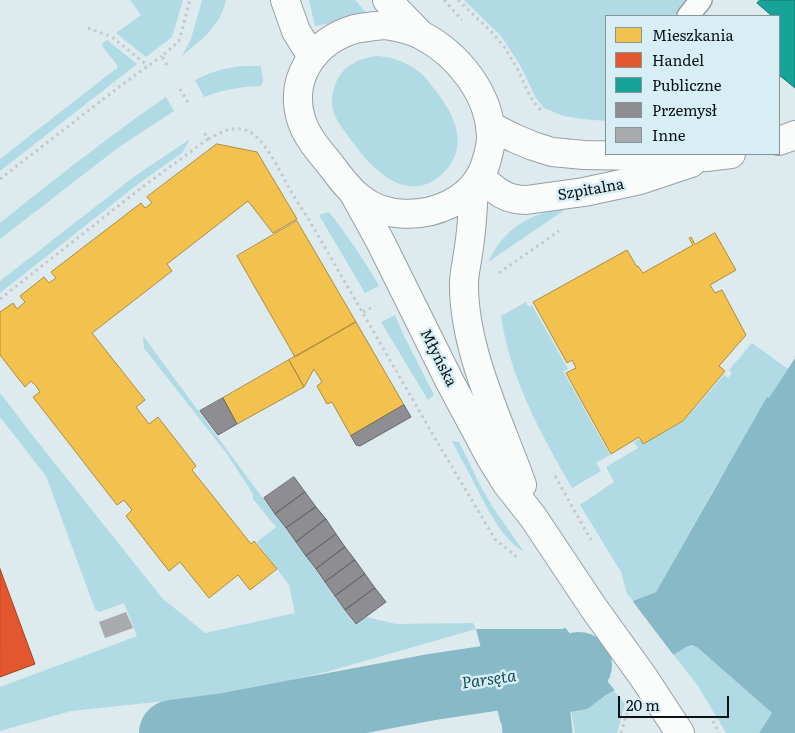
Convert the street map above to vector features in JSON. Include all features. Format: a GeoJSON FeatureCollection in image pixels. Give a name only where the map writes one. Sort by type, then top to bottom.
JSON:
{"type":"FeatureCollection","features":[{"type":"Feature","properties":{"kind":"street"},"geometry":{"type":"LineString","coordinates":[[285,0],[296,31],[312,57]]}},
{"type":"Feature","properties":{"kind":"street"},"geometry":{"type":"LineString","coordinates":[[387,0],[420,34],[444,50],[474,84],[481,97],[490,126],[491,139],[490,150],[483,171],[477,181],[464,195],[441,208],[428,212],[392,212],[376,208],[360,199],[317,148],[301,120],[298,103],[300,77],[312,57],[328,42],[353,30],[385,25],[420,34]]}},
{"type":"Feature","properties":{"kind":"street","name":"Szpitalna"},"geometry":{"type":"LineString","coordinates":[[490,126],[533,146],[552,152],[584,155],[719,156]]}},
{"type":"Feature","properties":{"kind":"street"},"geometry":{"type":"LineString","coordinates":[[780,141],[795,135]]}},
{"type":"Feature","properties":{"kind":"street","name":"Szpitalna"},"geometry":{"type":"LineString","coordinates":[[477,181],[517,200],[526,200],[584,192],[640,180],[719,156]]}},
{"type":"Feature","properties":{"kind":"street","name":"Młyńska"},"geometry":{"type":"LineString","coordinates":[[477,181],[464,283],[471,341],[483,381],[533,517]]}},
{"type":"Feature","properties":{"kind":"street","name":"Młyńska"},"geometry":{"type":"LineString","coordinates":[[353,192],[489,455],[507,484],[533,517],[680,733]]}},
{"type":"Feature","properties":{"kind":"lane"},"geometry":{"type":"LineString","coordinates":[[689,15],[701,0]]}},
{"type":"Feature","properties":{"kind":"path"},"geometry":{"type":"LineString","coordinates":[[0,180],[179,41],[190,0]]}},
{"type":"Feature","properties":{"kind":"path"},"geometry":{"type":"LineString","coordinates":[[444,0],[464,22]]}},
{"type":"Feature","properties":{"kind":"path"},"geometry":{"type":"LineString","coordinates":[[458,0],[505,48],[537,107],[548,116]]}},
{"type":"Feature","properties":{"kind":"path"},"geometry":{"type":"LineString","coordinates":[[88,28],[112,37],[148,66]]}},
{"type":"Feature","properties":{"kind":"path"},"geometry":{"type":"LineString","coordinates":[[162,56],[167,65]]}},
{"type":"Feature","properties":{"kind":"path"},"geometry":{"type":"LineString","coordinates":[[180,89],[188,104]]}},
{"type":"Feature","properties":{"kind":"path"},"geometry":{"type":"LineString","coordinates":[[0,298],[141,188],[208,140],[223,130],[232,129],[249,132],[265,146],[494,539],[519,559]]}},
{"type":"Feature","properties":{"kind":"path"},"geometry":{"type":"LineString","coordinates":[[204,132],[208,140]]}},
{"type":"Feature","properties":{"kind":"path"},"geometry":{"type":"LineString","coordinates":[[493,278],[562,229]]}},
{"type":"Feature","properties":{"kind":"path"},"geometry":{"type":"LineString","coordinates":[[621,733],[628,708]]}},
{"type":"Feature","properties":{"kind":"shaded area"},"geometry":{"type":"Polygon","coordinates":[[[130,0],[183,0],[172,37],[146,57],[116,33],[141,15],[130,0]]]}},
{"type":"Feature","properties":{"kind":"shaded area"},"geometry":{"type":"Polygon","coordinates":[[[202,0],[226,0],[219,18],[209,32],[182,56],[191,39],[202,0]]]}},
{"type":"Feature","properties":{"kind":"shaded area"},"geometry":{"type":"Polygon","coordinates":[[[309,0],[355,0],[369,16],[315,26],[309,0]]]}},
{"type":"Feature","properties":{"kind":"shaded area"},"geometry":{"type":"Polygon","coordinates":[[[464,0],[695,0],[683,15],[605,15],[605,121],[564,116],[544,108],[536,98],[520,65],[501,36],[464,0]]]}},
{"type":"Feature","properties":{"kind":"shaded area"},"geometry":{"type":"Polygon","coordinates":[[[107,40],[137,64],[0,171],[0,159],[117,68],[117,65],[103,47],[102,44],[107,40]]]}},
{"type":"Feature","properties":{"kind":"shaded area"},"geometry":{"type":"Polygon","coordinates":[[[377,56],[409,65],[421,74],[442,99],[454,120],[458,143],[456,155],[450,166],[440,176],[427,184],[414,186],[401,184],[378,171],[359,150],[334,114],[332,96],[340,75],[350,65],[363,59],[377,56]]]}},
{"type":"Feature","properties":{"kind":"shaded area"},"geometry":{"type":"Polygon","coordinates":[[[242,66],[261,66],[263,82],[260,86],[232,89],[204,97],[195,80],[218,71],[242,66]]]}},
{"type":"Feature","properties":{"kind":"shaded area"},"geometry":{"type":"Polygon","coordinates":[[[166,97],[174,111],[119,147],[0,239],[0,223],[166,97]]]}},
{"type":"Feature","properties":{"kind":"shaded area"},"geometry":{"type":"Polygon","coordinates":[[[190,139],[182,153],[138,184],[0,293],[0,281],[135,176],[190,139]]]}},
{"type":"Feature","properties":{"kind":"shaded area"},"geometry":{"type":"Polygon","coordinates":[[[564,207],[563,211],[488,262],[502,240],[519,225],[539,214],[564,207]]]}},
{"type":"Feature","properties":{"kind":"shaded area"},"geometry":{"type":"Polygon","coordinates":[[[329,212],[356,248],[379,286],[365,293],[319,215],[329,212]]]}},
{"type":"Feature","properties":{"kind":"shaded area"},"geometry":{"type":"Polygon","coordinates":[[[526,302],[529,307],[532,305],[568,369],[563,371],[610,455],[596,463],[601,471],[572,488],[528,405],[505,339],[501,316],[526,302]]]}},
{"type":"Feature","properties":{"kind":"shaded area"},"geometry":{"type":"Polygon","coordinates":[[[395,315],[434,395],[428,400],[381,322],[395,315]]]}},
{"type":"Feature","properties":{"kind":"shaded area"},"geometry":{"type":"Polygon","coordinates":[[[144,337],[355,625],[366,617],[396,624],[473,623],[476,629],[333,670],[257,689],[204,697],[71,711],[0,731],[0,687],[137,636],[124,603],[99,612],[95,609],[46,476],[0,417],[0,393],[162,598],[205,633],[295,613],[289,585],[257,542],[276,527],[253,499],[253,494],[227,454],[144,348],[144,337]]]}},
{"type":"Feature","properties":{"kind":"shaded area"},"geometry":{"type":"Polygon","coordinates":[[[752,343],[788,369],[718,482],[656,592],[633,601],[627,594],[621,572],[580,505],[614,482],[606,467],[638,448],[634,442],[639,439],[643,444],[683,422],[724,375],[728,378],[732,373],[729,370],[752,343]]]}},
{"type":"Feature","properties":{"kind":"shaded area"},"geometry":{"type":"Polygon","coordinates":[[[795,358],[795,733],[759,733],[772,713],[698,648],[692,645],[605,696],[587,709],[501,724],[476,629],[562,629],[656,592],[767,397],[769,398],[795,358]]]}},
{"type":"Feature","properties":{"kind":"shaded area"},"geometry":{"type":"Polygon","coordinates":[[[452,441],[459,442],[492,506],[524,552],[515,546],[495,521],[452,441]]]}},
{"type":"Feature","properties":{"kind":"shaded area"},"geometry":{"type":"Polygon","coordinates":[[[692,645],[698,648],[772,713],[759,733],[726,733],[698,686],[673,654],[692,645]]]}},
{"type":"Feature","properties":{"kind":"shaded area"},"geometry":{"type":"Polygon","coordinates":[[[614,691],[625,704],[617,733],[575,733],[571,711],[587,708],[614,691]]]}},
{"type":"Feature","properties":{"kind":"pier"},"geometry":{"type":"Polygon","coordinates":[[[631,599],[675,657],[616,692],[564,626],[631,599]]]}},
{"type":"Feature","properties":{"kind":"building: Mieszkania"},"geometry":{"type":"Polygon","coordinates":[[[217,144],[257,152],[297,219],[273,233],[248,201],[167,264],[172,271],[92,333],[145,400],[136,407],[149,424],[158,417],[196,466],[192,470],[251,544],[254,541],[277,569],[250,590],[238,575],[209,598],[180,562],[169,571],[126,516],[132,510],[124,500],[117,505],[33,397],[40,392],[36,386],[31,381],[25,387],[0,355],[0,312],[13,303],[17,309],[25,302],[20,296],[44,277],[49,283],[56,278],[51,272],[141,203],[145,208],[152,203],[147,197],[217,144]]]}},
{"type":"Feature","properties":{"kind":"building: Mieszkania"},"geometry":{"type":"Polygon","coordinates":[[[297,221],[356,322],[295,357],[237,256],[297,221]]]}},
{"type":"Feature","properties":{"kind":"building: Mieszkania"},"geometry":{"type":"Polygon","coordinates":[[[715,233],[736,270],[710,285],[715,293],[722,290],[746,335],[719,366],[725,371],[683,421],[643,444],[639,437],[611,454],[566,373],[576,368],[572,360],[567,363],[533,302],[627,250],[643,273],[693,245],[689,238],[691,237],[695,244],[715,233]]]}},
{"type":"Feature","properties":{"kind":"building: Mieszkania"},"geometry":{"type":"Polygon","coordinates":[[[356,322],[404,405],[351,436],[332,402],[327,404],[317,386],[322,382],[314,369],[304,387],[289,360],[356,322]]]}},
{"type":"Feature","properties":{"kind":"building: Mieszkania"},"geometry":{"type":"Polygon","coordinates":[[[289,360],[304,387],[237,424],[223,398],[289,360]]]}},
{"type":"Feature","properties":{"kind":"building: Handel"},"geometry":{"type":"Polygon","coordinates":[[[0,569],[35,664],[0,677],[0,569]]]}},
{"type":"Feature","properties":{"kind":"building: Publiczne"},"geometry":{"type":"Polygon","coordinates":[[[760,0],[795,0],[795,88],[780,76],[780,15],[771,15],[757,3],[760,0]]]}},
{"type":"Feature","properties":{"kind":"building: Przemysł"},"geometry":{"type":"Polygon","coordinates":[[[223,398],[237,424],[218,435],[200,411],[223,398]]]}},
{"type":"Feature","properties":{"kind":"building: Przemysł"},"geometry":{"type":"Polygon","coordinates":[[[404,405],[411,417],[360,446],[356,445],[351,436],[404,405]]]}},
{"type":"Feature","properties":{"kind":"building: Przemysł"},"geometry":{"type":"Polygon","coordinates":[[[294,477],[305,492],[275,514],[264,498],[294,477]]]}},
{"type":"Feature","properties":{"kind":"building: Przemysł"},"geometry":{"type":"Polygon","coordinates":[[[305,492],[316,507],[286,528],[275,514],[305,492]]]}},
{"type":"Feature","properties":{"kind":"building: Przemysł"},"geometry":{"type":"Polygon","coordinates":[[[316,507],[326,519],[296,542],[286,528],[316,507]]]}},
{"type":"Feature","properties":{"kind":"building: Przemysł"},"geometry":{"type":"Polygon","coordinates":[[[326,519],[336,534],[306,556],[296,542],[326,519]]]}},
{"type":"Feature","properties":{"kind":"building: Przemysł"},"geometry":{"type":"Polygon","coordinates":[[[336,534],[345,547],[316,569],[306,556],[336,534]]]}},
{"type":"Feature","properties":{"kind":"building: Przemysł"},"geometry":{"type":"Polygon","coordinates":[[[345,547],[355,560],[325,582],[316,569],[345,547]]]}},
{"type":"Feature","properties":{"kind":"building: Przemysł"},"geometry":{"type":"Polygon","coordinates":[[[355,560],[365,574],[335,596],[325,582],[355,560]]]}},
{"type":"Feature","properties":{"kind":"building: Przemysł"},"geometry":{"type":"Polygon","coordinates":[[[365,574],[375,588],[345,610],[335,596],[365,574]]]}},
{"type":"Feature","properties":{"kind":"building: Przemysł"},"geometry":{"type":"Polygon","coordinates":[[[375,588],[386,602],[356,624],[345,610],[375,588]]]}},
{"type":"Feature","properties":{"kind":"building: Inne"},"geometry":{"type":"Polygon","coordinates":[[[126,612],[133,628],[105,638],[99,622],[126,612]]]}},
{"type":"Feature","properties":{"kind":"waterway","name":"Parsęta"},"geometry":{"type":"LineString","coordinates":[[172,733],[226,726],[432,687],[512,675],[570,669],[579,665]]}},
{"type":"Feature","properties":{"kind":"waterway"},"geometry":{"type":"LineString","coordinates":[[551,714],[553,733]]}},
{"type":"Feature","properties":{"kind":"waterway"},"geometry":{"type":"LineString","coordinates":[[521,720],[522,733]]}}]}
